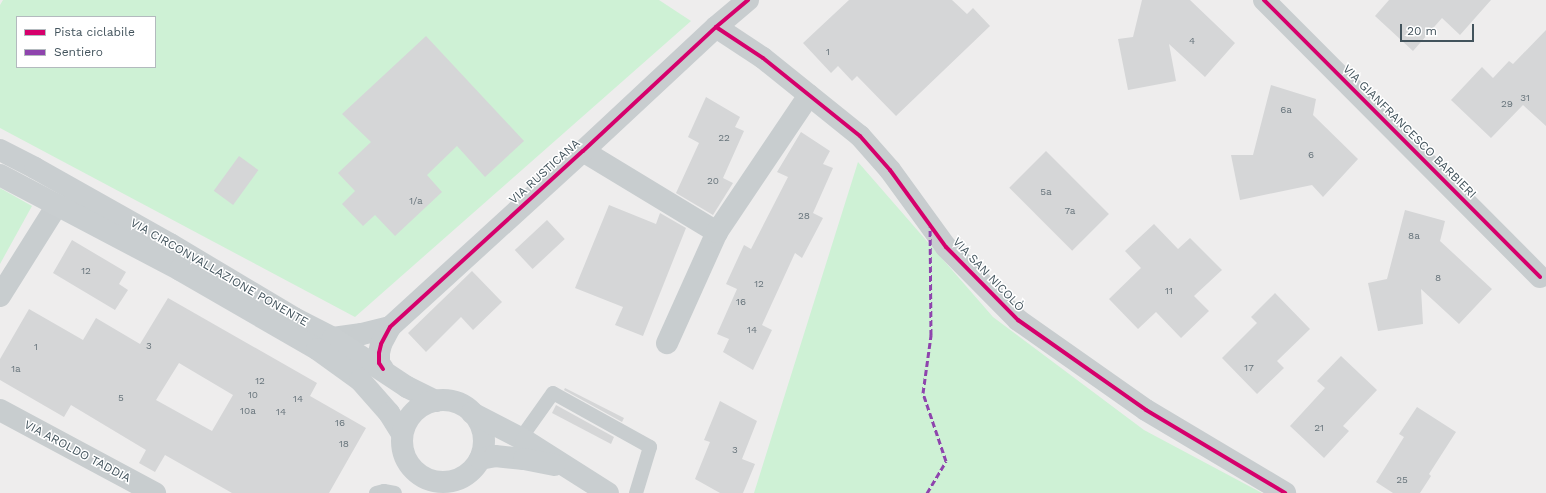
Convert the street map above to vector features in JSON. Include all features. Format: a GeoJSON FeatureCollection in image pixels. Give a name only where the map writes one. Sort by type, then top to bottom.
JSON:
{"type":"FeatureCollection","features":[{"type":"Feature","properties":{"kind":"main road","name":"VIA CIRCONVALLAZIONE PONENTE"},"geometry":{"type":"LineString","coordinates":[[0,150],[156,236],[294,318],[333,338],[382,369],[407,387],[436,401]]}},
{"type":"Feature","properties":{"kind":"main road","name":"VIA CIRCONVALLAZIONE PONENTE"},"geometry":{"type":"LineString","coordinates":[[0,175],[180,270],[317,349],[360,380],[389,413],[402,434]]}},
{"type":"Feature","properties":{"kind":"main road"},"geometry":{"type":"LineString","coordinates":[[472,413],[480,423],[483,435],[484,447],[480,459],[465,484],[452,481],[439,482],[430,486],[417,473],[404,456],[402,434],[406,422],[414,412],[424,405],[436,401],[449,400],[462,405],[472,413],[520,438],[608,493]]}},
{"type":"Feature","properties":{"kind":"main road"},"geometry":{"type":"LineString","coordinates":[[480,459],[495,456],[524,459],[571,469]]}},
{"type":"Feature","properties":{"kind":"street","name":"VIA RUSTICANA"},"geometry":{"type":"LineString","coordinates":[[382,369],[379,363],[379,353],[381,344],[390,327],[716,27],[748,0]]}},
{"type":"Feature","properties":{"kind":"street","name":"VIA GIANFRANCESCO BARBIERI"},"geometry":{"type":"LineString","coordinates":[[1264,0],[1540,278]]}},
{"type":"Feature","properties":{"kind":"street","name":"VIA SAN NICOLÒ"},"geometry":{"type":"LineString","coordinates":[[716,27],[763,58],[860,136],[890,170],[946,247],[1018,320],[1146,410],[1285,493]]}},
{"type":"Feature","properties":{"kind":"street"},"geometry":{"type":"LineString","coordinates":[[667,343],[717,232],[809,95]]}},
{"type":"Feature","properties":{"kind":"street"},"geometry":{"type":"LineString","coordinates":[[583,151],[717,232]]}},
{"type":"Feature","properties":{"kind":"street"},"geometry":{"type":"LineString","coordinates":[[0,296],[58,205]]}},
{"type":"Feature","properties":{"kind":"street","name":"VIA RUSTICANA"},"geometry":{"type":"LineString","coordinates":[[333,338],[362,334],[390,327]]}},
{"type":"Feature","properties":{"kind":"street","name":"VIA AROLDO TADDIA"},"geometry":{"type":"LineString","coordinates":[[0,410],[155,493]]}},
{"type":"Feature","properties":{"kind":"lane"},"geometry":{"type":"LineString","coordinates":[[520,438],[553,393],[650,446],[636,493]]}},
{"type":"Feature","properties":{"kind":"lane"},"geometry":{"type":"LineString","coordinates":[[376,493],[384,491],[395,493]]}},
{"type":"Feature","properties":{"kind":"green space"},"geometry":{"type":"Polygon","coordinates":[[[3,0],[659,0],[691,21],[355,317],[0,128],[0,5],[3,0]]]}},
{"type":"Feature","properties":{"kind":"green space"},"geometry":{"type":"Polygon","coordinates":[[[858,162],[993,317],[1144,430],[1262,493],[754,493],[858,162]]]}},
{"type":"Feature","properties":{"kind":"green space"},"geometry":{"type":"Polygon","coordinates":[[[0,188],[32,206],[0,264],[0,188]]]}},
{"type":"Feature","properties":{"kind":"building"},"geometry":{"type":"Polygon","coordinates":[[[849,0],[952,0],[967,14],[973,8],[990,26],[896,116],[857,76],[852,81],[838,66],[831,73],[803,43],[849,0]]]}},
{"type":"Feature","properties":{"kind":"building"},"geometry":{"type":"Polygon","coordinates":[[[1142,0],[1190,0],[1235,43],[1205,77],[1169,44],[1176,81],[1128,90],[1118,39],[1133,37],[1142,0]]]}},
{"type":"Feature","properties":{"kind":"building"},"geometry":{"type":"Polygon","coordinates":[[[1389,0],[1491,0],[1460,35],[1442,18],[1413,51],[1375,16],[1389,0]]]}},
{"type":"Feature","properties":{"kind":"building"},"geometry":{"type":"Polygon","coordinates":[[[1546,30],[1546,126],[1523,105],[1491,138],[1451,100],[1482,67],[1493,78],[1509,61],[1513,64],[1546,30]]]}},
{"type":"Feature","properties":{"kind":"building"},"geometry":{"type":"Polygon","coordinates":[[[426,36],[524,141],[485,177],[457,146],[427,175],[442,192],[395,236],[375,215],[363,226],[342,204],[355,191],[338,173],[371,142],[342,114],[426,36]]]}},
{"type":"Feature","properties":{"kind":"building"},"geometry":{"type":"Polygon","coordinates":[[[1271,85],[1316,99],[1313,115],[1358,159],[1323,197],[1312,185],[1240,200],[1231,155],[1253,155],[1271,85]]]}},
{"type":"Feature","properties":{"kind":"building"},"geometry":{"type":"Polygon","coordinates":[[[706,97],[740,117],[735,127],[744,131],[723,178],[733,183],[713,215],[676,193],[699,143],[688,137],[706,97]]]}},
{"type":"Feature","properties":{"kind":"building"},"geometry":{"type":"Polygon","coordinates":[[[801,132],[830,151],[823,164],[833,168],[813,213],[823,218],[802,258],[795,253],[762,325],[772,330],[753,370],[723,352],[729,339],[717,334],[737,289],[726,284],[744,245],[751,249],[788,177],[777,172],[801,132]]]}},
{"type":"Feature","properties":{"kind":"building"},"geometry":{"type":"Polygon","coordinates":[[[1046,151],[1109,214],[1072,251],[1009,188],[1046,151]]]}},
{"type":"Feature","properties":{"kind":"building"},"geometry":{"type":"Polygon","coordinates":[[[239,156],[258,170],[233,205],[214,191],[239,156]]]}},
{"type":"Feature","properties":{"kind":"building"},"geometry":{"type":"Polygon","coordinates":[[[609,205],[656,224],[660,213],[686,228],[643,336],[615,325],[623,307],[575,288],[609,205]]]}},
{"type":"Feature","properties":{"kind":"building"},"geometry":{"type":"Polygon","coordinates":[[[1405,210],[1445,221],[1440,241],[1492,289],[1459,324],[1421,289],[1423,324],[1378,331],[1368,283],[1387,279],[1405,210]]]}},
{"type":"Feature","properties":{"kind":"building"},"geometry":{"type":"Polygon","coordinates":[[[547,220],[565,239],[533,269],[515,250],[547,220]]]}},
{"type":"Feature","properties":{"kind":"building"},"geometry":{"type":"Polygon","coordinates":[[[1154,224],[1178,249],[1190,238],[1222,270],[1194,296],[1209,311],[1181,338],[1156,312],[1138,329],[1109,299],[1141,268],[1125,251],[1154,224]]]}},
{"type":"Feature","properties":{"kind":"building"},"geometry":{"type":"Polygon","coordinates":[[[72,240],[126,272],[119,284],[128,290],[115,310],[53,273],[72,240]]]}},
{"type":"Feature","properties":{"kind":"building"},"geometry":{"type":"Polygon","coordinates":[[[472,271],[502,302],[473,330],[461,317],[426,352],[408,333],[472,271]]]}},
{"type":"Feature","properties":{"kind":"building"},"geometry":{"type":"Polygon","coordinates":[[[1275,293],[1310,329],[1277,361],[1284,368],[1257,394],[1222,358],[1257,323],[1251,317],[1275,293]]]}},
{"type":"Feature","properties":{"kind":"building"},"geometry":{"type":"Polygon","coordinates":[[[168,298],[317,383],[310,396],[366,428],[329,493],[232,493],[165,455],[155,472],[139,463],[146,450],[71,405],[64,417],[0,380],[0,359],[29,309],[83,340],[96,318],[140,344],[168,298]],[[179,363],[156,400],[212,431],[233,395],[179,363]]]}},
{"type":"Feature","properties":{"kind":"building"},"geometry":{"type":"Polygon","coordinates":[[[1341,356],[1377,390],[1343,426],[1349,431],[1324,458],[1290,426],[1325,388],[1317,381],[1341,356]]]}},
{"type":"Feature","properties":{"kind":"building"},"geometry":{"type":"Polygon","coordinates":[[[565,388],[624,418],[622,422],[564,390],[565,388]]]}},
{"type":"Feature","properties":{"kind":"building"},"geometry":{"type":"Polygon","coordinates":[[[720,401],[757,421],[742,459],[755,464],[743,493],[720,493],[695,479],[710,442],[704,440],[720,401]]]}},
{"type":"Feature","properties":{"kind":"building"},"geometry":{"type":"Polygon","coordinates":[[[556,405],[614,437],[611,444],[552,413],[556,405]]]}},
{"type":"Feature","properties":{"kind":"building"},"geometry":{"type":"Polygon","coordinates":[[[1417,407],[1456,432],[1429,474],[1431,476],[1420,493],[1393,493],[1376,482],[1404,437],[1399,434],[1417,407]]]}},
{"type":"Feature","properties":{"kind":"marked path"},"geometry":{"type":"LineString","coordinates":[[927,493],[946,461],[923,393],[931,335],[930,227]]}},
{"type":"Feature","properties":{"kind":"cycle path"},"geometry":{"type":"LineString","coordinates":[[383,369],[379,363],[379,353],[381,344],[390,327],[716,27],[748,0]]}},
{"type":"Feature","properties":{"kind":"cycle path"},"geometry":{"type":"LineString","coordinates":[[1264,0],[1540,277]]}},
{"type":"Feature","properties":{"kind":"cycle path"},"geometry":{"type":"LineString","coordinates":[[716,27],[763,58],[860,136],[890,170],[946,247],[1018,320],[1146,410],[1285,493]]}}]}
